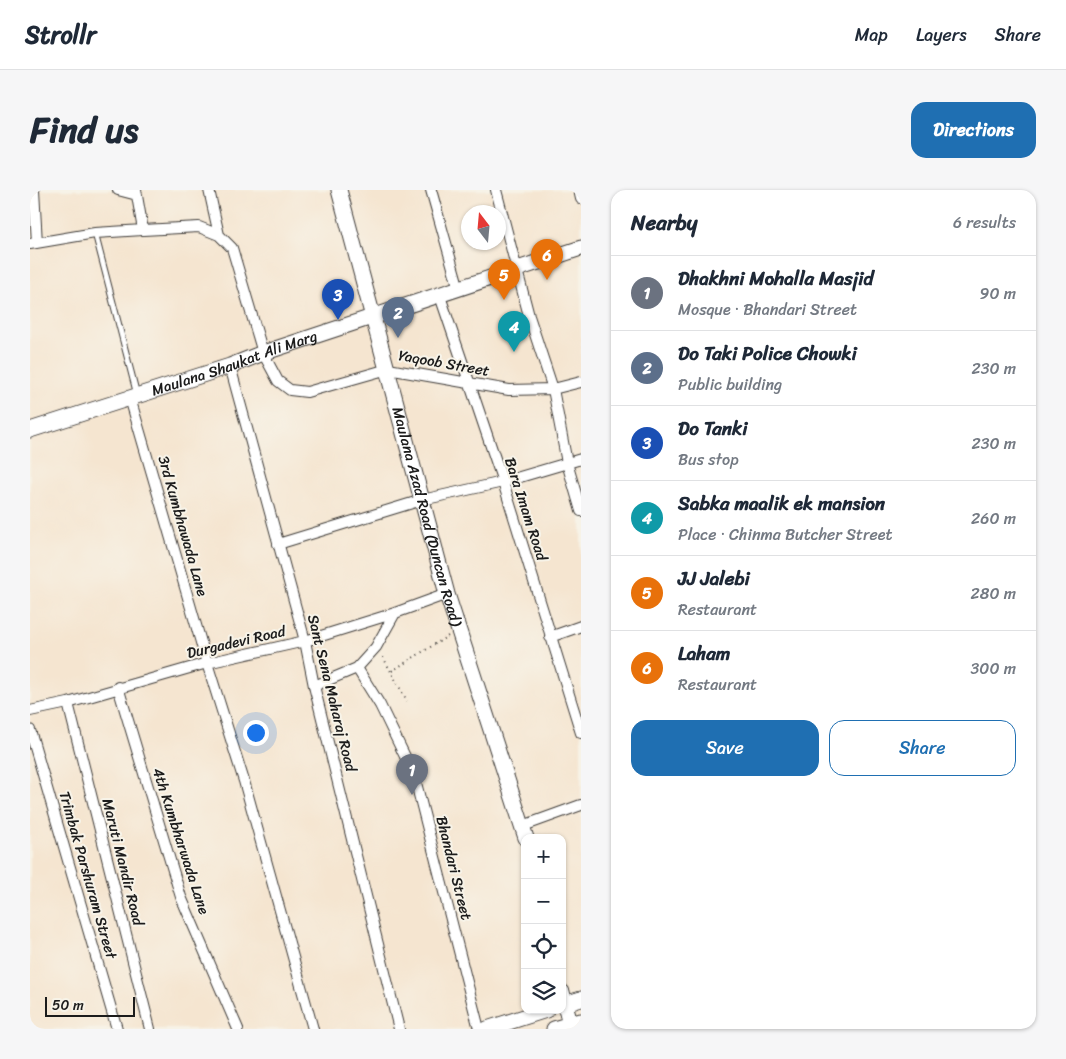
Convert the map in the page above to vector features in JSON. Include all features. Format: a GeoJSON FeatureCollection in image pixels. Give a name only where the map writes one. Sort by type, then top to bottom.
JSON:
{"type":"FeatureCollection","features":[{"type":"Feature","properties":{"kind":"main road","name":"Maulana Azad Road (Duncan Road)"},"geometry":{"type":"LineString","coordinates":[[339,190],[447,594],[524,832]]}},
{"type":"Feature","properties":{"kind":"main road","name":"Maulana Shaukat Ali Marg"},"geometry":{"type":"LineString","coordinates":[[30,430],[230,366],[372,316],[440,296],[581,248]]}},
{"type":"Feature","properties":{"kind":"main road"},"geometry":{"type":"LineString","coordinates":[[566,1000],[581,1000]]}},
{"type":"Feature","properties":{"kind":"main road"},"geometry":{"type":"LineString","coordinates":[[554,1029],[576,1022],[566,1005]]}},
{"type":"Feature","properties":{"kind":"main road"},"geometry":{"type":"LineString","coordinates":[[487,1029],[534,1014]]}},
{"type":"Feature","properties":{"kind":"street"},"geometry":{"type":"LineString","coordinates":[[34,190],[34,244],[95,233],[199,227],[219,235]]}},
{"type":"Feature","properties":{"kind":"street"},"geometry":{"type":"LineString","coordinates":[[118,190],[137,192],[143,230]]}},
{"type":"Feature","properties":{"kind":"street"},"geometry":{"type":"LineString","coordinates":[[209,190],[219,235]]}},
{"type":"Feature","properties":{"kind":"street"},"geometry":{"type":"LineString","coordinates":[[432,190],[458,289]]}},
{"type":"Feature","properties":{"kind":"street"},"geometry":{"type":"LineString","coordinates":[[496,190],[529,316],[553,389],[568,463],[581,511]]}},
{"type":"Feature","properties":{"kind":"street"},"geometry":{"type":"LineString","coordinates":[[578,190],[581,199]]}},
{"type":"Feature","properties":{"kind":"street","name":"Yaqoob Street"},"geometry":{"type":"LineString","coordinates":[[219,235],[232,248],[263,353],[278,382],[290,390],[307,392],[388,368],[509,390],[553,389],[581,382]]}},
{"type":"Feature","properties":{"kind":"street","name":"Bara Imam Road"},"geometry":{"type":"LineString","coordinates":[[440,296],[503,482],[581,733]]}},
{"type":"Feature","properties":{"kind":"street","name":"Sant Sena Maharaj Road"},"geometry":{"type":"LineString","coordinates":[[230,366],[305,641],[314,686],[400,1029]]}},
{"type":"Feature","properties":{"kind":"street","name":"3rd Kumbhawada Lane"},"geometry":{"type":"LineString","coordinates":[[134,397],[207,663],[244,781],[313,1029]]}},
{"type":"Feature","properties":{"kind":"street"},"geometry":{"type":"LineString","coordinates":[[278,544],[422,500],[503,482],[581,460]]}},
{"type":"Feature","properties":{"kind":"street","name":"Durgadevi Road"},"geometry":{"type":"LineString","coordinates":[[30,711],[68,703],[118,687],[207,663],[305,641],[395,613],[447,594]]}},
{"type":"Feature","properties":{"kind":"street"},"geometry":{"type":"LineString","coordinates":[[314,686],[357,668],[376,647],[395,613]]}},
{"type":"Feature","properties":{"kind":"street"},"geometry":{"type":"LineString","coordinates":[[550,637],[581,626]]}},
{"type":"Feature","properties":{"kind":"street","name":"Bhandari Street"},"geometry":{"type":"LineString","coordinates":[[357,668],[380,705],[414,775],[479,1029]]}},
{"type":"Feature","properties":{"kind":"street","name":"4th Kumbharwada Lane"},"geometry":{"type":"LineString","coordinates":[[118,687],[180,897],[238,1029]]}},
{"type":"Feature","properties":{"kind":"street","name":"Maruti Mandir Road"},"geometry":{"type":"LineString","coordinates":[[68,703],[150,1029]]}},
{"type":"Feature","properties":{"kind":"street","name":"Trimbak Parshuram Street"},"geometry":{"type":"LineString","coordinates":[[30,730],[117,1029]]}},
{"type":"Feature","properties":{"kind":"street"},"geometry":{"type":"LineString","coordinates":[[524,832],[581,804]]}},
{"type":"Feature","properties":{"kind":"lane"},"geometry":{"type":"LineString","coordinates":[[95,233],[134,397]]}},
{"type":"Feature","properties":{"kind":"path"},"geometry":{"type":"LineString","coordinates":[[392,670],[458,630]]}},
{"type":"Feature","properties":{"kind":"path"},"geometry":{"type":"LineString","coordinates":[[376,647],[392,670],[407,701]]}},
{"type":"Feature","properties":{"kind":"place","name":"Laham"},"geometry":{"type":"Point","coordinates":[547,280]}},
{"type":"Feature","properties":{"kind":"place","name":"JJ Jalebi"},"geometry":{"type":"Point","coordinates":[504,300]}},
{"type":"Feature","properties":{"kind":"place","name":"Do Tanki"},"geometry":{"type":"Point","coordinates":[338,320]}},
{"type":"Feature","properties":{"kind":"place","name":"Do Taki Police Chowki"},"geometry":{"type":"Point","coordinates":[398,338]}},
{"type":"Feature","properties":{"kind":"place","name":"Sabka maalik ek mansion"},"geometry":{"type":"Point","coordinates":[514,352]}},
{"type":"Feature","properties":{"kind":"place","name":"Dhakhni Mohalla Masjid"},"geometry":{"type":"Point","coordinates":[412,795]}}]}
